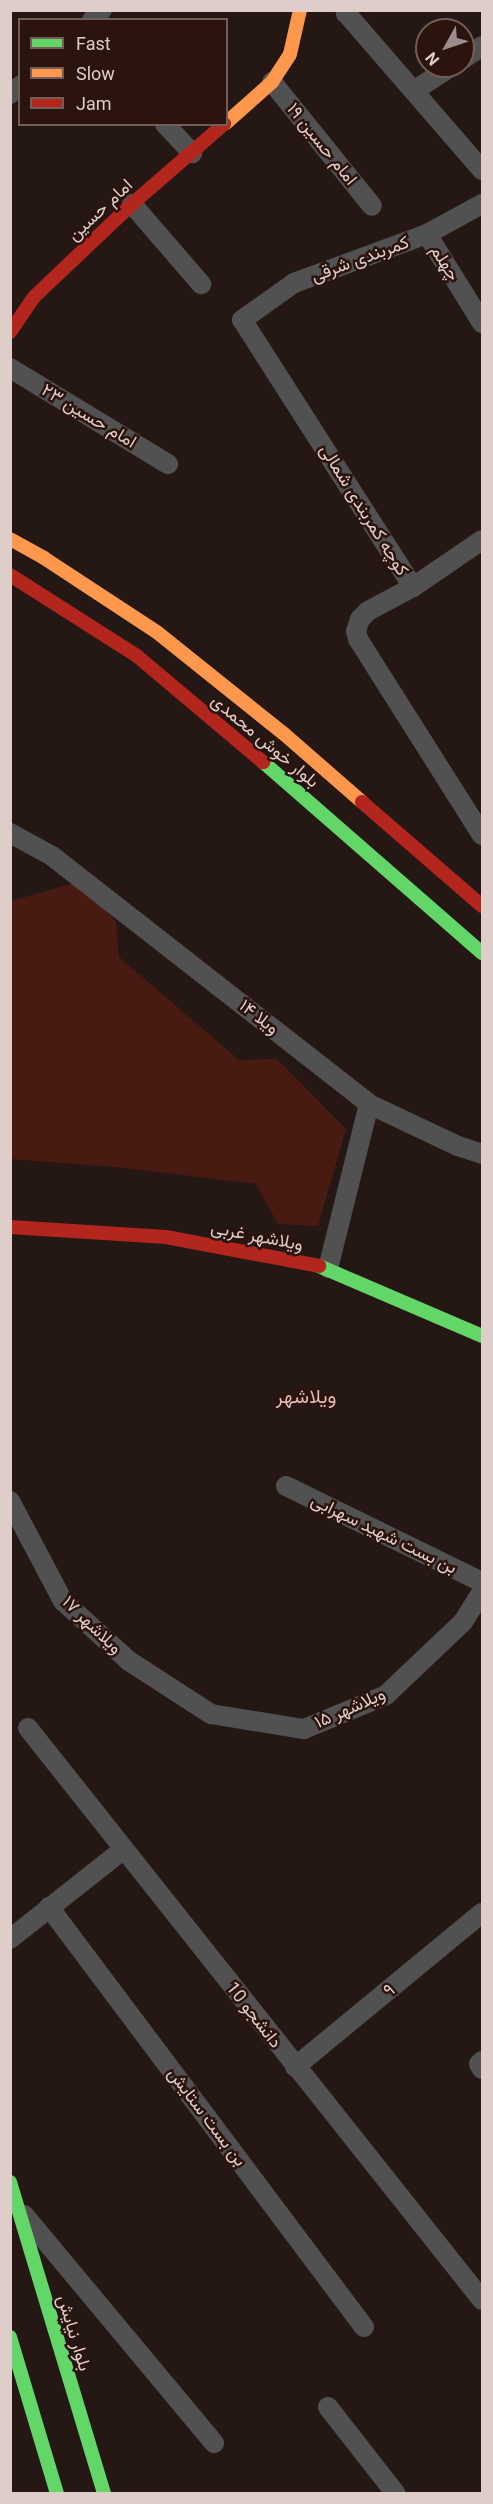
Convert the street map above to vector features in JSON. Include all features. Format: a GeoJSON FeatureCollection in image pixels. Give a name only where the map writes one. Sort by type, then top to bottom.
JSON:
{"type":"FeatureCollection","features":[{"type":"Feature","properties":{"kind":"street","name":"امام حسین"},"geometry":{"type":"LineString","coordinates":[[228,122],[272,82],[290,54],[300,10]]}},
{"type":"Feature","properties":{"kind":"street"},"geometry":{"type":"LineString","coordinates":[[348,10],[346,13],[483,170]]}},
{"type":"Feature","properties":{"kind":"street"},"geometry":{"type":"LineString","coordinates":[[415,90],[434,78]]}},
{"type":"Feature","properties":{"kind":"street","name":"امام حسین ۱۹"},"geometry":{"type":"LineString","coordinates":[[272,82],[372,206]]}},
{"type":"Feature","properties":{"kind":"street"},"geometry":{"type":"LineString","coordinates":[[167,126],[192,153]]}},
{"type":"Feature","properties":{"kind":"street","name":"امام حسین"},"geometry":{"type":"LineString","coordinates":[[10,332],[34,297],[132,204],[224,126]]}},
{"type":"Feature","properties":{"kind":"street"},"geometry":{"type":"LineString","coordinates":[[132,204],[201,284]]}},
{"type":"Feature","properties":{"kind":"street","name":"کمربندی شرقی"},"geometry":{"type":"LineString","coordinates":[[242,320],[294,283],[427,234],[483,204]]}},
{"type":"Feature","properties":{"kind":"street","name":"چهلم"},"geometry":{"type":"LineString","coordinates":[[427,234],[483,323]]}},
{"type":"Feature","properties":{"kind":"street","name":"کوچه کمربندی شمالی"},"geometry":{"type":"LineString","coordinates":[[242,320],[413,587],[368,611],[360,619],[356,631],[358,639],[483,835]]}},
{"type":"Feature","properties":{"kind":"street","name":"امام حسین ۲۳"},"geometry":{"type":"LineString","coordinates":[[10,369],[168,464]]}},
{"type":"Feature","properties":{"kind":"street","name":"بلوار خوش محمدی"},"geometry":{"type":"LineString","coordinates":[[10,539],[44,558],[158,633],[283,733],[483,906]]}},
{"type":"Feature","properties":{"kind":"street"},"geometry":{"type":"LineString","coordinates":[[413,587],[483,540]]}},
{"type":"Feature","properties":{"kind":"street","name":"بلوار خوش محمدی"},"geometry":{"type":"LineString","coordinates":[[10,576],[137,657],[279,775],[482,953]]}},
{"type":"Feature","properties":{"kind":"street"},"geometry":{"type":"LineString","coordinates":[[259,759],[275,750],[283,733]]}},
{"type":"Feature","properties":{"kind":"street"},"geometry":{"type":"LineString","coordinates":[[279,775],[284,757],[300,748]]}},
{"type":"Feature","properties":{"kind":"street","name":"۱۴ ویلا"},"geometry":{"type":"LineString","coordinates":[[10,833],[52,856],[369,1104],[458,1146],[483,1154]]}},
{"type":"Feature","properties":{"kind":"street"},"geometry":{"type":"LineString","coordinates":[[328,1268],[369,1104]]}},
{"type":"Feature","properties":{"kind":"street","name":"ویلاشهر غربی"},"geometry":{"type":"LineString","coordinates":[[10,1227],[166,1237],[328,1268],[483,1336]]}},
{"type":"Feature","properties":{"kind":"street","name":"بن بست شهید سهرابی"},"geometry":{"type":"LineString","coordinates":[[286,1486],[483,1582]]}},
{"type":"Feature","properties":{"kind":"street","name":"ویلاشهر ۱۷"},"geometry":{"type":"LineString","coordinates":[[10,1502],[63,1601],[129,1661],[212,1714]]}},
{"type":"Feature","properties":{"kind":"street","name":"ویلاشهر ۱۵"},"geometry":{"type":"LineString","coordinates":[[212,1714],[304,1729],[386,1695],[463,1622],[483,1591]]}},
{"type":"Feature","properties":{"kind":"street","name":"دانشجو 10"},"geometry":{"type":"LineString","coordinates":[[28,1728],[295,2067],[481,2295]]}},
{"type":"Feature","properties":{"kind":"street"},"geometry":{"type":"LineString","coordinates":[[10,1939],[124,1850]]}},
{"type":"Feature","properties":{"kind":"street","name":"بن بست ستایش"},"geometry":{"type":"LineString","coordinates":[[49,1907],[364,2327]]}},
{"type":"Feature","properties":{"kind":"street","name":"۹"},"geometry":{"type":"LineString","coordinates":[[295,2067],[483,1913]]}},
{"type":"Feature","properties":{"kind":"street"},"geometry":{"type":"LineString","coordinates":[[483,2061],[479,2064],[483,2069]]}},
{"type":"Feature","properties":{"kind":"street","name":"بلوار نیایش"},"geometry":{"type":"LineString","coordinates":[[10,2182],[104,2493]]}},
{"type":"Feature","properties":{"kind":"street"},"geometry":{"type":"LineString","coordinates":[[18,2208],[214,2443]]}},
{"type":"Feature","properties":{"kind":"street"},"geometry":{"type":"LineString","coordinates":[[10,2337],[57,2493]]}},
{"type":"Feature","properties":{"kind":"street"},"geometry":{"type":"LineString","coordinates":[[328,2407],[396,2493]]}},
{"type":"Feature","properties":{"kind":"shaded area"},"geometry":{"type":"Polygon","coordinates":[[[81,881],[116,922],[119,957],[239,1060],[277,1059],[346,1129],[318,1226],[278,1224],[256,1184],[125,1168],[11,1159],[11,901],[81,881]]]}},
{"type":"Feature","properties":{"kind":"traffic: fast"},"geometry":{"type":"LineString","coordinates":[[263,762],[482,953]]}},
{"type":"Feature","properties":{"kind":"traffic: fast"},"geometry":{"type":"LineString","coordinates":[[319,1266],[482,1336]]}},
{"type":"Feature","properties":{"kind":"traffic: fast"},"geometry":{"type":"LineString","coordinates":[[10,2182],[104,2494]]}},
{"type":"Feature","properties":{"kind":"traffic: fast"},"geometry":{"type":"LineString","coordinates":[[10,2337],[57,2494]]}},
{"type":"Feature","properties":{"kind":"traffic: slow"},"geometry":{"type":"LineString","coordinates":[[228,121],[272,82],[290,54],[300,10]]}},
{"type":"Feature","properties":{"kind":"traffic: slow"},"geometry":{"type":"LineString","coordinates":[[10,539],[44,558],[158,633],[283,733],[362,802]]}},
{"type":"Feature","properties":{"kind":"traffic: jam"},"geometry":{"type":"LineString","coordinates":[[10,332],[34,297],[132,204],[222,126]]}},
{"type":"Feature","properties":{"kind":"traffic: jam"},"geometry":{"type":"LineString","coordinates":[[10,575],[137,656],[263,762]]}},
{"type":"Feature","properties":{"kind":"traffic: jam"},"geometry":{"type":"LineString","coordinates":[[362,802],[482,906]]}},
{"type":"Feature","properties":{"kind":"traffic: jam"},"geometry":{"type":"LineString","coordinates":[[10,1227],[166,1237],[319,1266]]}},
{"type":"Feature","properties":{"kind":"district","name":"ویلاشهر"},"geometry":{"type":"Point","coordinates":[306,1396]}}]}
